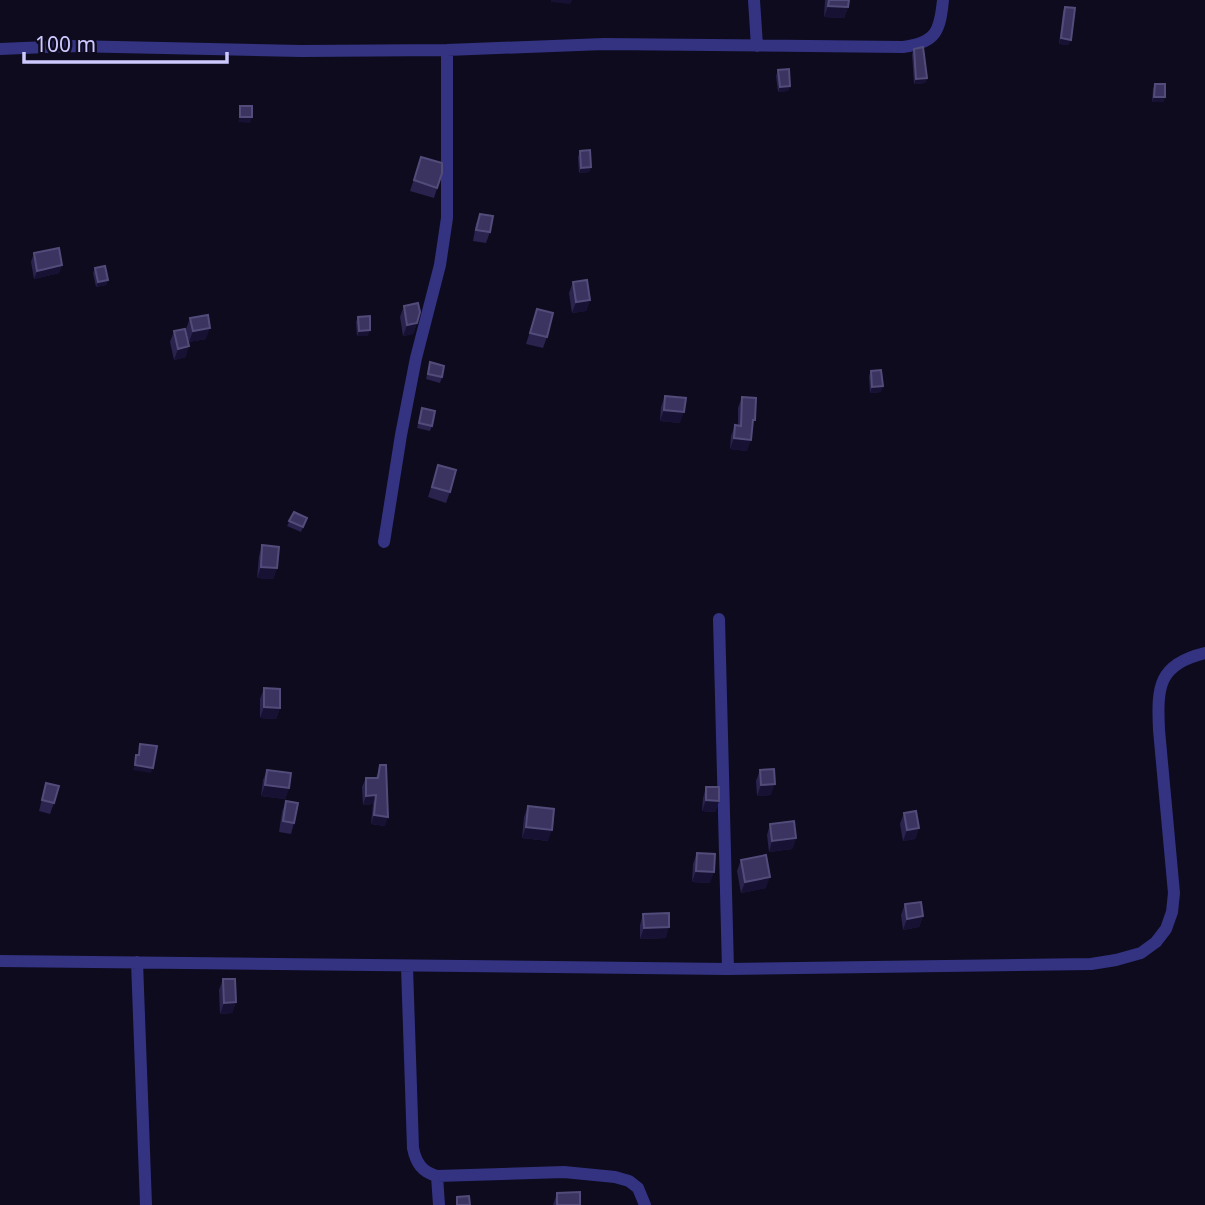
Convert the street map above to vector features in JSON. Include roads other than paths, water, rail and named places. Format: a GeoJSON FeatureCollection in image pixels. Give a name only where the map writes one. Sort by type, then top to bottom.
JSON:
{"type":"FeatureCollection","features":[{"type":"Feature","properties":{"kind":"street"},"geometry":{"type":"LineString","coordinates":[[754,0],[757,46]]}},
{"type":"Feature","properties":{"kind":"street"},"geometry":{"type":"LineString","coordinates":[[0,49],[70,46],[301,51],[447,50],[604,44],[866,48],[917,45],[927,41],[939,26],[943,0]]}},
{"type":"Feature","properties":{"kind":"street"},"geometry":{"type":"LineString","coordinates":[[384,542],[401,435],[416,358],[440,265],[447,218],[447,50]]}},
{"type":"Feature","properties":{"kind":"street"},"geometry":{"type":"LineString","coordinates":[[719,619],[729,969]]}},
{"type":"Feature","properties":{"kind":"street"},"geometry":{"type":"LineString","coordinates":[[0,961],[729,969],[1051,966],[1116,960],[1141,953],[1156,942],[1166,929],[1172,912],[1174,894],[1159,730],[1160,686],[1172,666],[1184,659],[1205,653]]}},
{"type":"Feature","properties":{"kind":"street"},"geometry":{"type":"LineString","coordinates":[[137,962],[146,1205]]}},
{"type":"Feature","properties":{"kind":"street"},"geometry":{"type":"LineString","coordinates":[[407,967],[413,1148],[422,1169],[437,1176],[564,1172],[615,1177],[629,1181],[639,1188],[645,1205]]}},
{"type":"Feature","properties":{"kind":"street"},"geometry":{"type":"LineString","coordinates":[[437,1176],[439,1205]]}}]}
